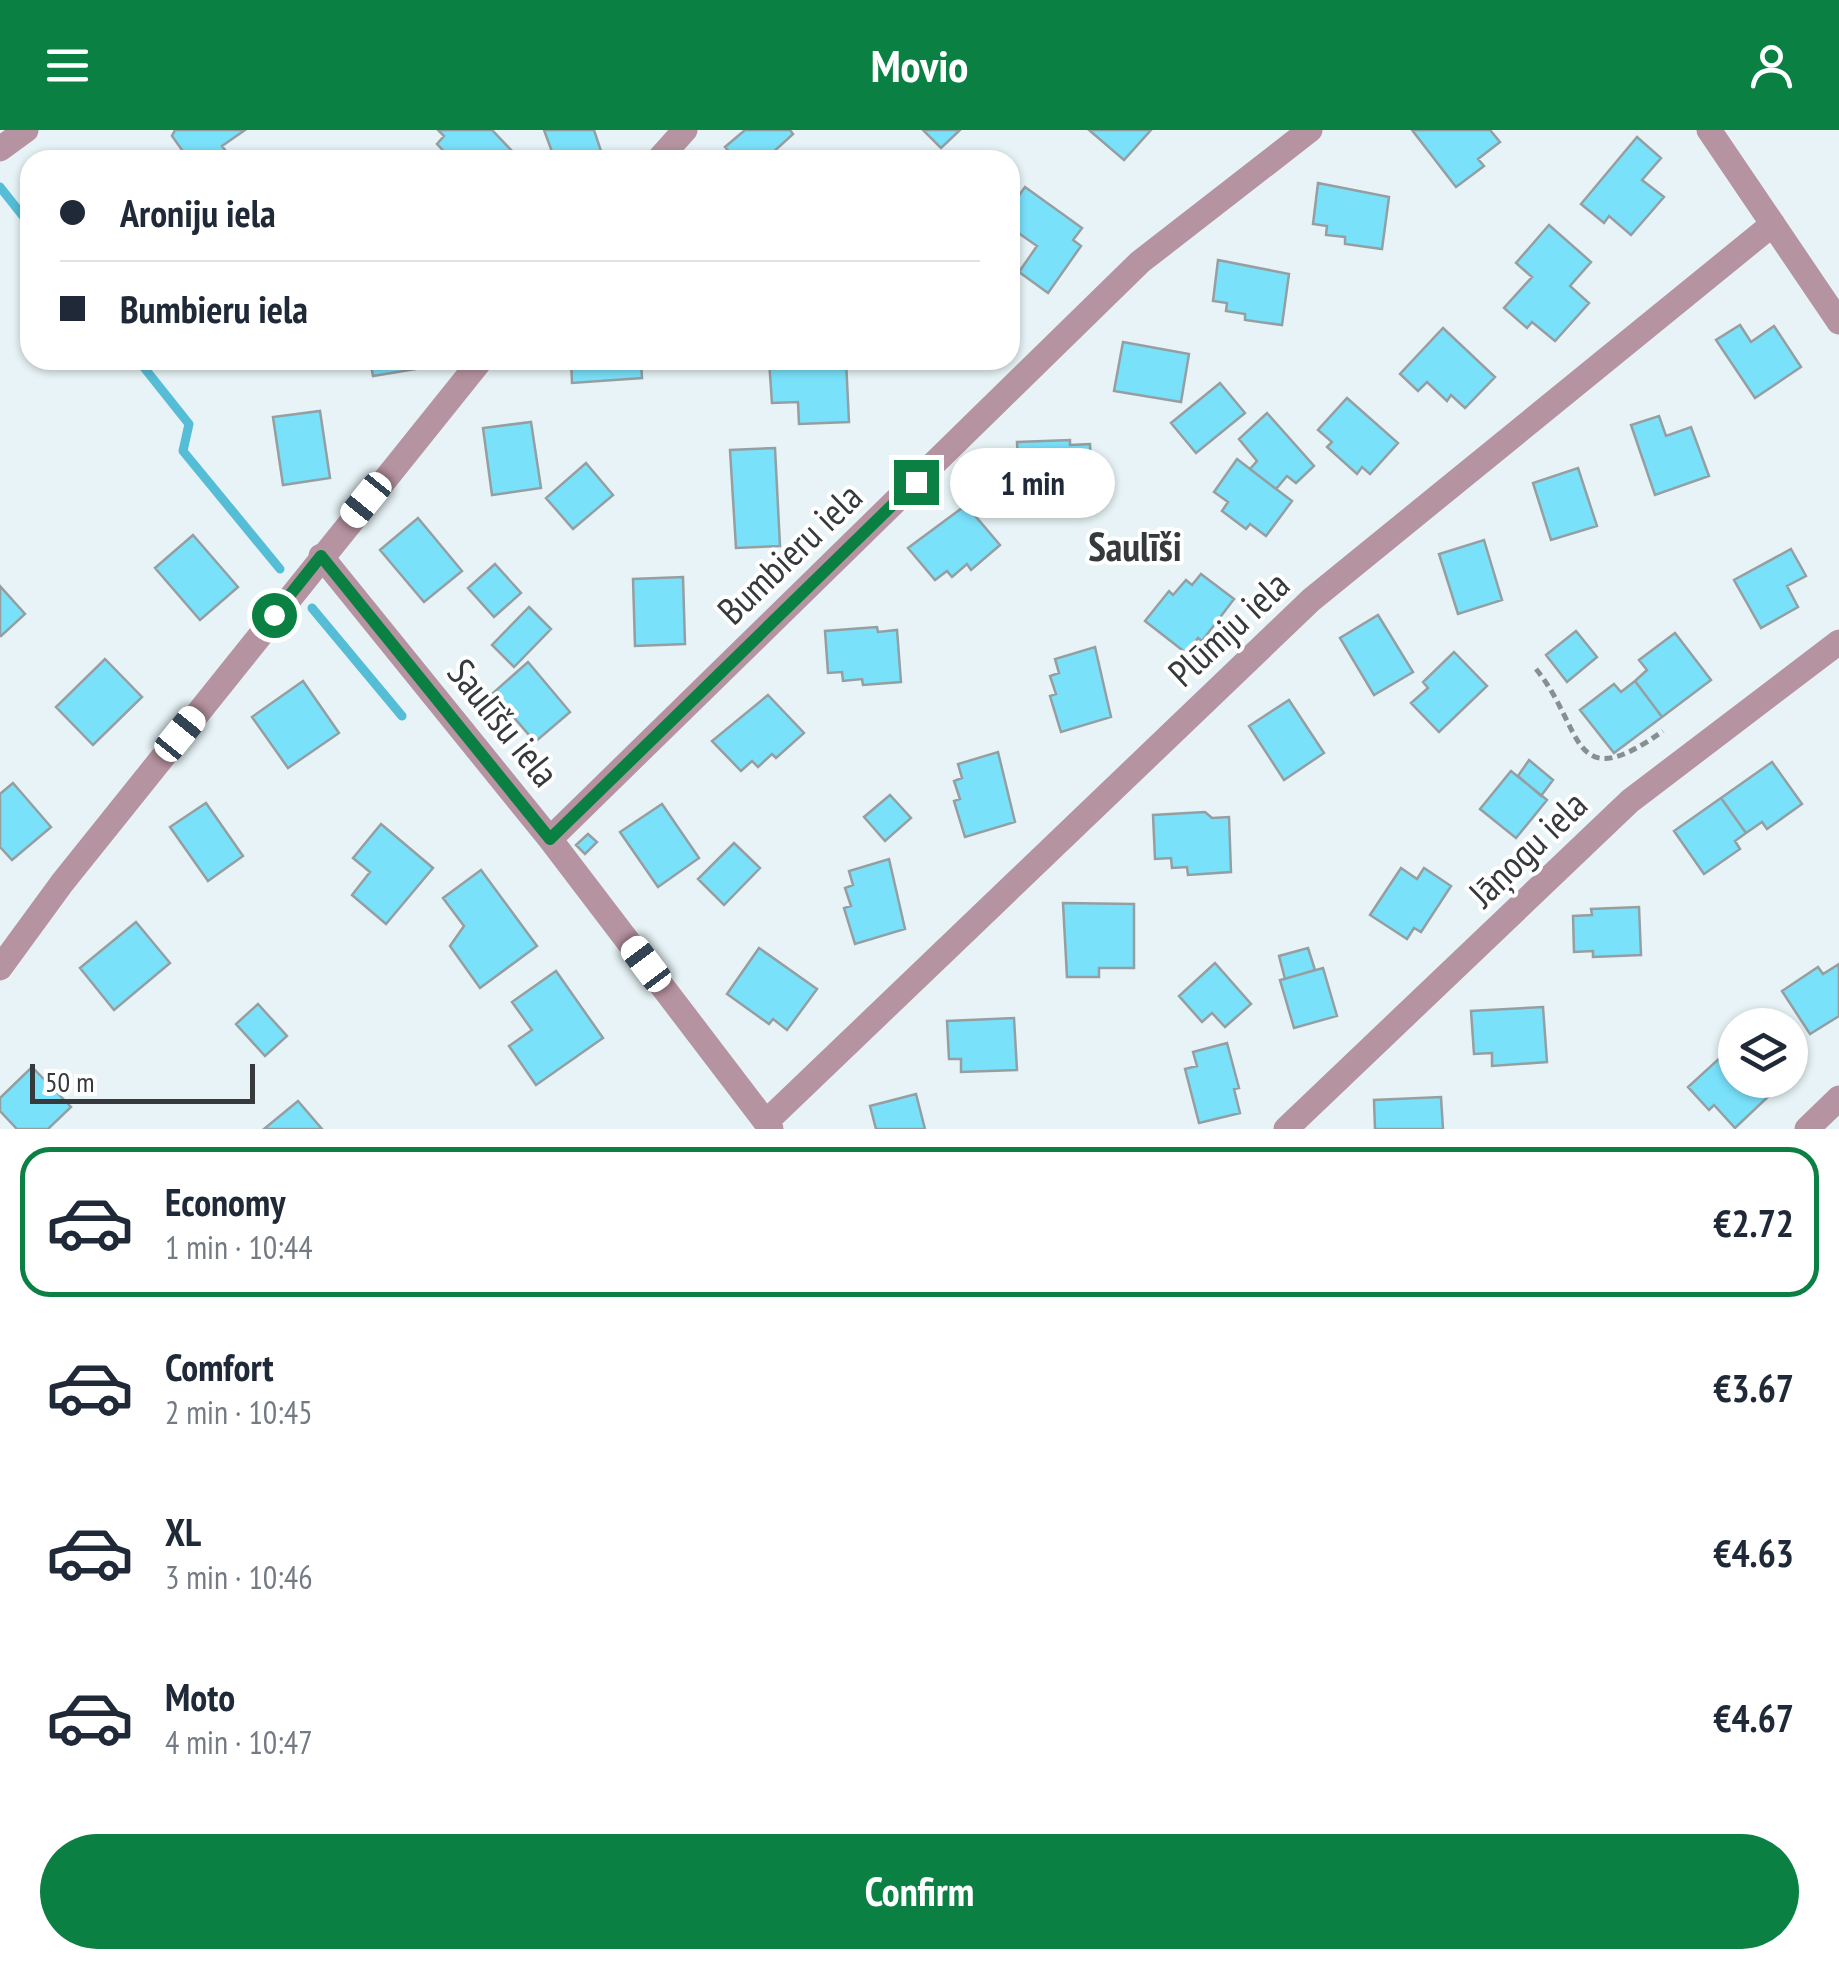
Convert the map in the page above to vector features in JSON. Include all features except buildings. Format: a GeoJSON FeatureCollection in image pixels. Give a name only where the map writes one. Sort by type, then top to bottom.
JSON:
{"type":"FeatureCollection","features":[{"type":"Feature","properties":{"kind":"street"},"geometry":{"type":"LineString","coordinates":[[0,149],[26,130]]}},
{"type":"Feature","properties":{"kind":"street"},"geometry":{"type":"LineString","coordinates":[[667,150],[685,130]]}},
{"type":"Feature","properties":{"kind":"street","name":"Bumbieru iela"},"geometry":{"type":"LineString","coordinates":[[550,839],[1140,262],[1310,130]]}},
{"type":"Feature","properties":{"kind":"street"},"geometry":{"type":"LineString","coordinates":[[1710,130],[1839,322]]}},
{"type":"Feature","properties":{"kind":"street","name":"Plūmju iela"},"geometry":{"type":"LineString","coordinates":[[768,1125],[1311,600],[1774,224]]}},
{"type":"Feature","properties":{"kind":"street"},"geometry":{"type":"LineString","coordinates":[[0,968],[62,882],[473,370]]}},
{"type":"Feature","properties":{"kind":"street","name":"Saulīšu iela"},"geometry":{"type":"LineString","coordinates":[[321,556],[550,839],[768,1125]]}},
{"type":"Feature","properties":{"kind":"street","name":"Jāņogu iela"},"geometry":{"type":"LineString","coordinates":[[1286,1129],[1630,801],[1839,642]]}},
{"type":"Feature","properties":{"kind":"street"},"geometry":{"type":"LineString","coordinates":[[1806,1129],[1839,1098]]}},
{"type":"Feature","properties":{"kind":"path"},"geometry":{"type":"LineString","coordinates":[[1536,669],[1554,691],[1583,751],[1596,758],[1626,758],[1663,731]]}},
{"type":"Feature","properties":{"kind":"waterway"},"geometry":{"type":"LineString","coordinates":[[0,187],[20,212]]}},
{"type":"Feature","properties":{"kind":"waterway"},"geometry":{"type":"LineString","coordinates":[[146,370],[189,424],[183,451],[280,569]]}},
{"type":"Feature","properties":{"kind":"waterway"},"geometry":{"type":"LineString","coordinates":[[312,608],[402,716]]}},
{"type":"Feature","properties":{"kind":"district","name":"Saulīši"},"geometry":{"type":"Point","coordinates":[1135,546]}},
{"type":"Feature","properties":{"kind":"route"},"geometry":{"type":"LineString","coordinates":[[274,615],[321,556],[550,839],[916,482]]}}]}
